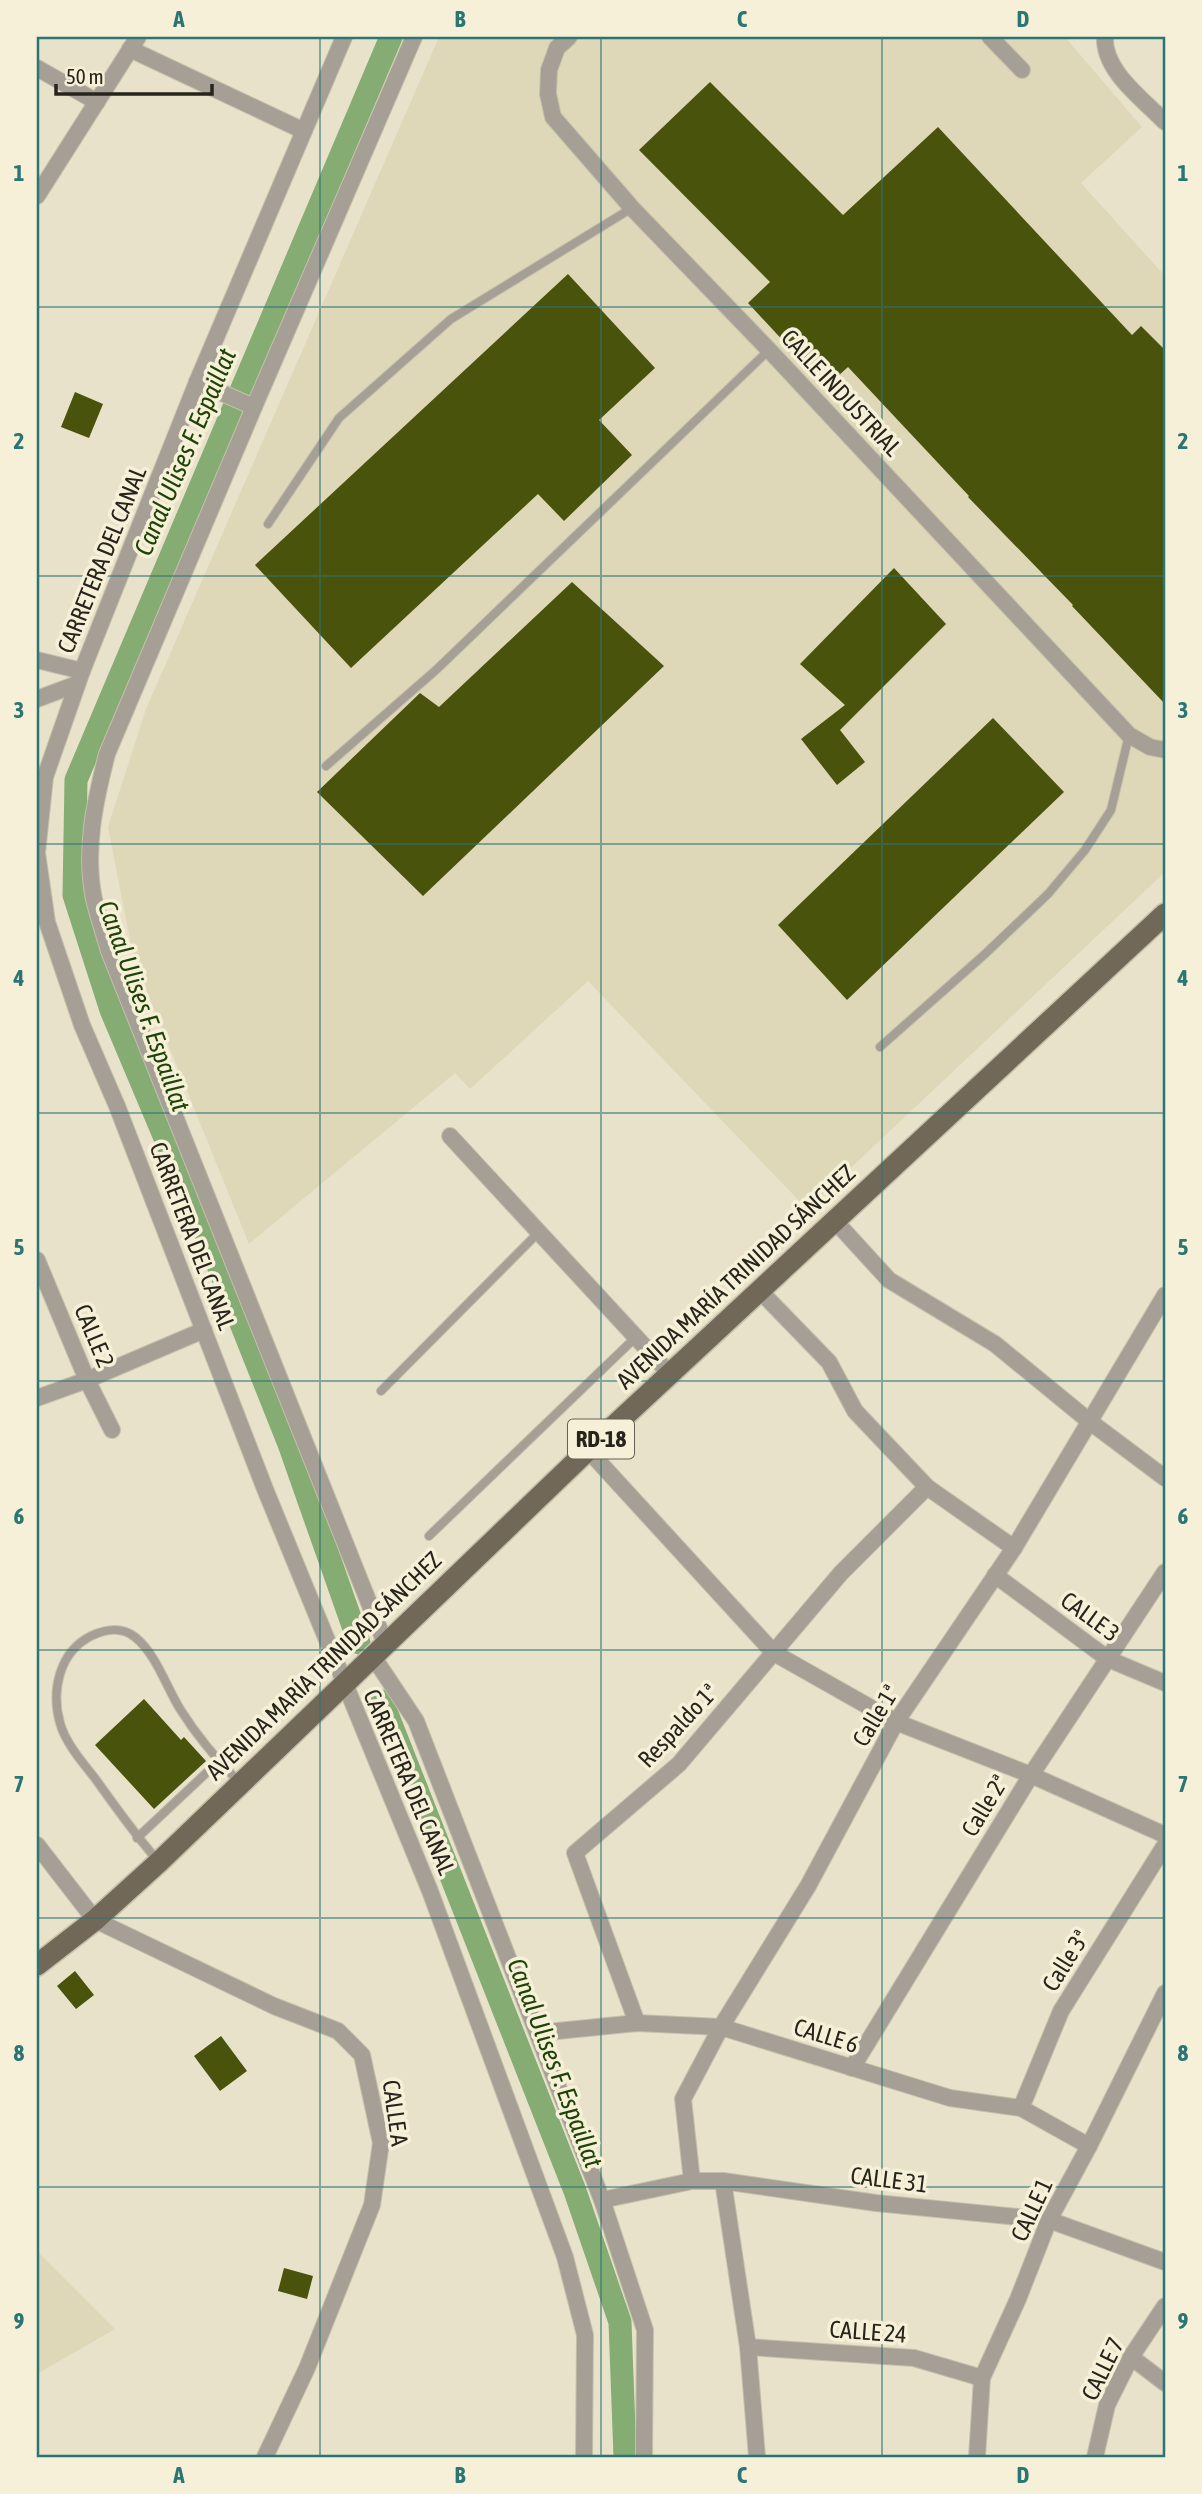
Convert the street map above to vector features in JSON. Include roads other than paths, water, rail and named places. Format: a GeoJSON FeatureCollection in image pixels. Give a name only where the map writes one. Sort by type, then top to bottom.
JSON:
{"type":"FeatureCollection","features":[{"type":"Feature","properties":{"kind":"main road","name":"AVENIDA MARÍA TRINIDAD SÁNCHEZ"},"geometry":{"type":"LineString","coordinates":[[37,1965],[95,1920],[159,1861],[588,1450],[1165,914]]}},
{"type":"Feature","properties":{"kind":"street","name":"CARRETERA DEL CANAL"},"geometry":{"type":"LineString","coordinates":[[344,37],[197,382],[80,677],[40,789],[37,853],[39,886],[47,922],[82,1025],[117,1106],[344,1684],[430,1891],[565,2257],[585,2335],[584,2457]]}},
{"type":"Feature","properties":{"kind":"street","name":"CARRETERA DEL CANAL"},"geometry":{"type":"LineString","coordinates":[[414,37],[249,405],[107,754],[95,799],[90,843],[94,897],[109,951],[379,1649],[416,1721],[602,2200],[645,2330],[644,2457]]}},
{"type":"Feature","properties":{"kind":"street","name":"CALLE INDUSTRIAL"},"geometry":{"type":"LineString","coordinates":[[569,37],[557,48],[549,70],[548,94],[553,117],[632,208],[769,350],[1129,735],[1150,747],[1165,750]]}},
{"type":"Feature","properties":{"kind":"street"},"geometry":{"type":"LineString","coordinates":[[990,37],[1023,70]]}},
{"type":"Feature","properties":{"kind":"street"},"geometry":{"type":"LineString","coordinates":[[1105,37],[1112,63],[1125,81],[1165,121]]}},
{"type":"Feature","properties":{"kind":"street"},"geometry":{"type":"LineString","coordinates":[[39,186],[134,43],[304,131]]}},
{"type":"Feature","properties":{"kind":"street"},"geometry":{"type":"LineString","coordinates":[[37,68],[97,102]]}},
{"type":"Feature","properties":{"kind":"street"},"geometry":{"type":"LineString","coordinates":[[197,382],[249,405]]}},
{"type":"Feature","properties":{"kind":"street"},"geometry":{"type":"LineString","coordinates":[[37,660],[80,677]]}},
{"type":"Feature","properties":{"kind":"street"},"geometry":{"type":"LineString","coordinates":[[37,699],[80,677]]}},
{"type":"Feature","properties":{"kind":"street"},"geometry":{"type":"LineString","coordinates":[[450,1136],[670,1374]]}},
{"type":"Feature","properties":{"kind":"street"},"geometry":{"type":"LineString","coordinates":[[835,1221],[889,1280],[995,1344],[1089,1422],[1165,1478]]}},
{"type":"Feature","properties":{"kind":"street","name":"CALLE 2"},"geometry":{"type":"LineString","coordinates":[[37,1259],[112,1430]]}},
{"type":"Feature","properties":{"kind":"street"},"geometry":{"type":"LineString","coordinates":[[760,1291],[829,1362],[855,1411],[927,1487],[1014,1548]]}},
{"type":"Feature","properties":{"kind":"street","name":"Calle 1ª"},"geometry":{"type":"LineString","coordinates":[[692,2181],[683,2099],[721,2027],[808,1886],[896,1722],[1014,1548],[1165,1295]]}},
{"type":"Feature","properties":{"kind":"street"},"geometry":{"type":"LineString","coordinates":[[37,1398],[88,1380],[204,1330]]}},
{"type":"Feature","properties":{"kind":"street"},"geometry":{"type":"LineString","coordinates":[[588,1450],[774,1653],[896,1722],[1031,1775],[1165,1835]]}},
{"type":"Feature","properties":{"kind":"street","name":"Respaldo 1ª"},"geometry":{"type":"LineString","coordinates":[[637,2023],[575,1853],[679,1765],[841,1573],[927,1487]]}},
{"type":"Feature","properties":{"kind":"street","name":"Calle 2ª"},"geometry":{"type":"LineString","coordinates":[[852,2068],[1031,1775],[1165,1572]]}},
{"type":"Feature","properties":{"kind":"street","name":"CALLE 3"},"geometry":{"type":"LineString","coordinates":[[995,1575],[1108,1659],[1165,1683]]}},
{"type":"Feature","properties":{"kind":"street"},"geometry":{"type":"LineString","coordinates":[[37,1844],[95,1920]]}},
{"type":"Feature","properties":{"kind":"street","name":"Calle 3ª"},"geometry":{"type":"LineString","coordinates":[[1021,2108],[1061,2011],[1165,1845]]}},
{"type":"Feature","properties":{"kind":"street","name":"CALLE A"},"geometry":{"type":"LineString","coordinates":[[95,1920],[274,2006],[338,2031],[362,2055],[381,2143],[372,2205],[307,2368],[265,2457]]}},
{"type":"Feature","properties":{"kind":"street","name":"CALLE 1"},"geometry":{"type":"LineString","coordinates":[[977,2457],[982,2378],[1018,2299],[1049,2220],[1163,2001]]}},
{"type":"Feature","properties":{"kind":"street","name":"CALLE 6"},"geometry":{"type":"LineString","coordinates":[[538,2033],[637,2023],[721,2027],[950,2098],[1021,2108],[1089,2146]]}},
{"type":"Feature","properties":{"kind":"street","name":"CALLE 31"},"geometry":{"type":"LineString","coordinates":[[602,2200],[692,2181],[723,2181],[876,2203],[1049,2220],[1165,2262]]}},
{"type":"Feature","properties":{"kind":"street"},"geometry":{"type":"LineString","coordinates":[[723,2181],[748,2347],[757,2457]]}},
{"type":"Feature","properties":{"kind":"street","name":"CALLE 7"},"geometry":{"type":"LineString","coordinates":[[1095,2457],[1107,2405],[1131,2357],[1165,2306]]}},
{"type":"Feature","properties":{"kind":"street","name":"CALLE 24"},"geometry":{"type":"LineString","coordinates":[[748,2347],[914,2358],[982,2378]]}},
{"type":"Feature","properties":{"kind":"street"},"geometry":{"type":"LineString","coordinates":[[1131,2357],[1165,2383]]}},
{"type":"Feature","properties":{"kind":"lane"},"geometry":{"type":"LineString","coordinates":[[268,524],[340,418],[451,319],[632,208]]}},
{"type":"Feature","properties":{"kind":"lane"},"geometry":{"type":"LineString","coordinates":[[326,766],[436,670],[769,350]]}},
{"type":"Feature","properties":{"kind":"lane"},"geometry":{"type":"LineString","coordinates":[[880,1047],[985,954],[1039,902],[1085,850],[1111,810],[1129,735]]}},
{"type":"Feature","properties":{"kind":"lane"},"geometry":{"type":"LineString","coordinates":[[381,1391],[539,1232]]}},
{"type":"Feature","properties":{"kind":"lane"},"geometry":{"type":"LineString","coordinates":[[429,1536],[636,1337]]}},
{"type":"Feature","properties":{"kind":"lane"},"geometry":{"type":"LineString","coordinates":[[159,1861],[137,1838],[60,1725],[56,1695],[60,1676],[68,1654],[78,1642],[111,1629],[120,1629],[135,1637],[148,1651],[181,1710],[219,1761],[240,1783]]}},
{"type":"Feature","properties":{"kind":"lane"},"geometry":{"type":"LineString","coordinates":[[137,1838],[219,1761]]}},
{"type":"Feature","properties":{"kind":"waterway","name":"Canal Ulises F. Espaillat"},"geometry":{"type":"LineString","coordinates":[[359,1643],[289,1444],[205,1233],[111,1010],[74,895],[76,780],[391,37]]}},
{"type":"Feature","properties":{"kind":"waterway","name":"Canal Ulises F. Espaillat"},"geometry":{"type":"LineString","coordinates":[[382,1701],[575,2191],[620,2322],[625,2457]]}}]}
